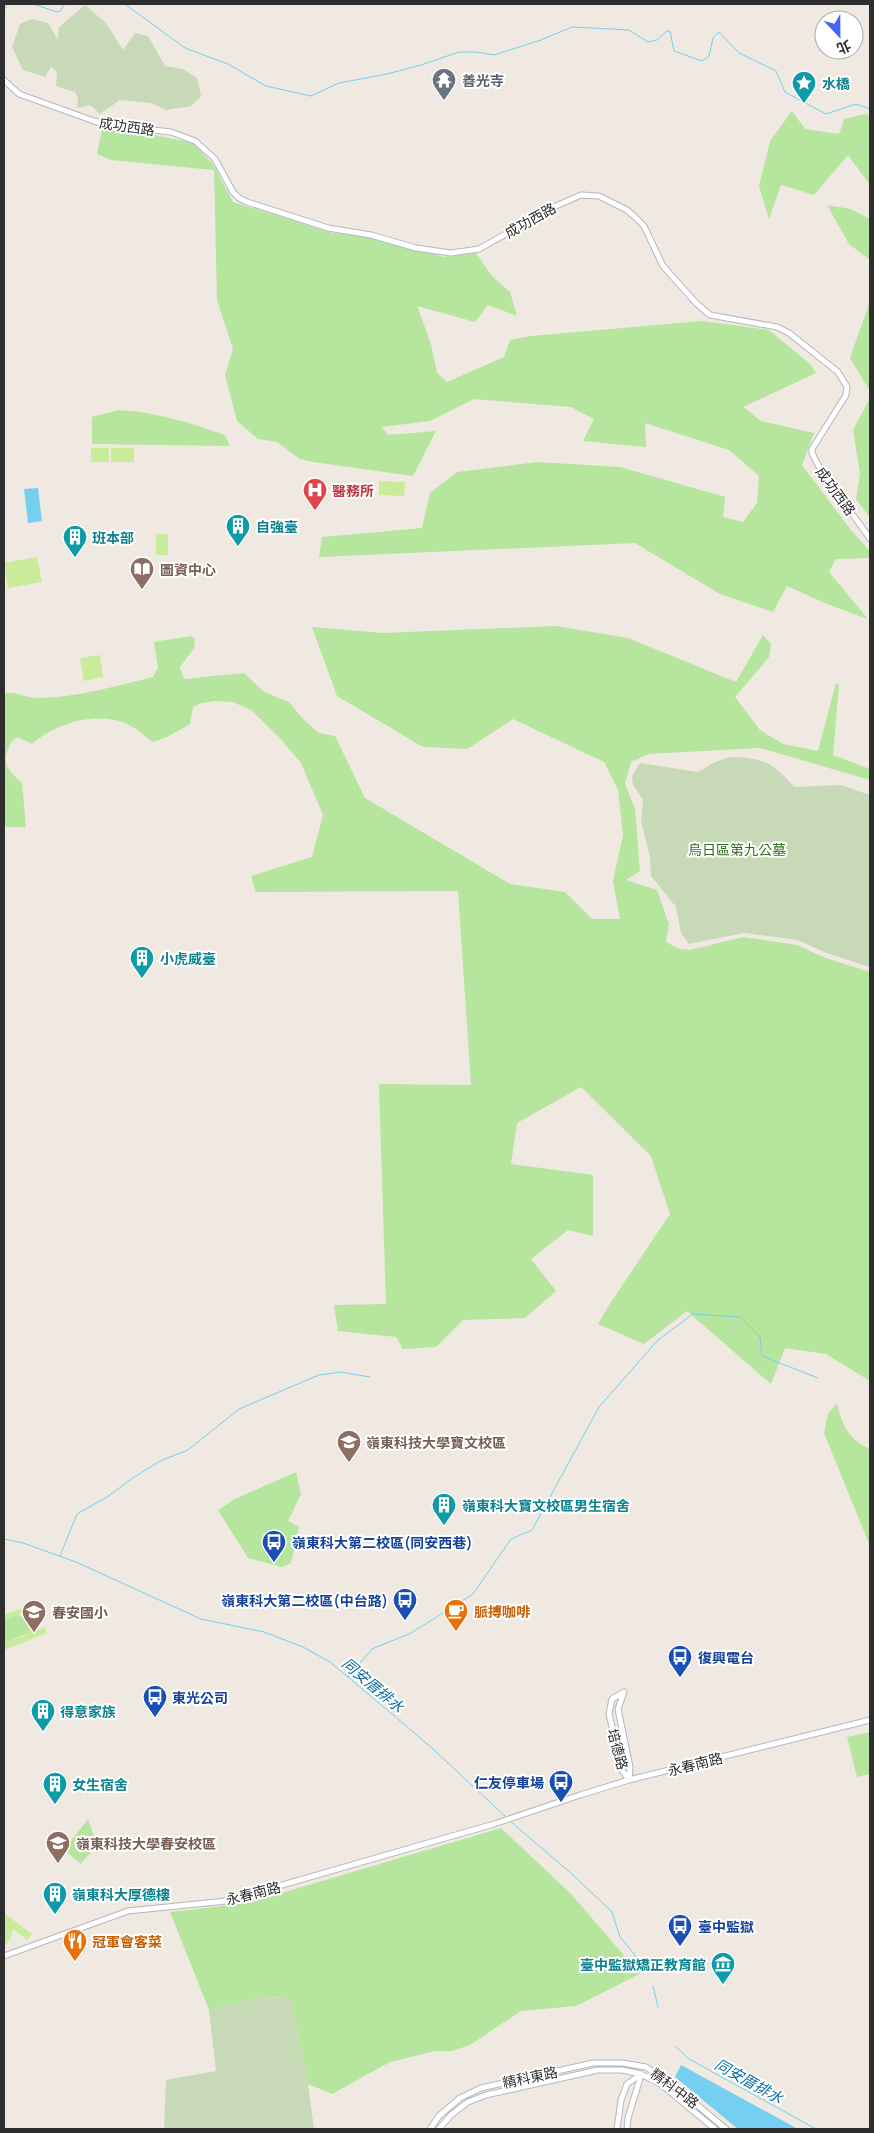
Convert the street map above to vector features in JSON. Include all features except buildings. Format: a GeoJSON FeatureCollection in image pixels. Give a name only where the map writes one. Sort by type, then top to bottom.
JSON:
{"type":"FeatureCollection","features":[{"type":"Feature","properties":{"kind":"street","name":"成功西路"},"geometry":{"type":"LineString","coordinates":[[4,80],[19,94],[94,121],[109,125],[170,132],[195,141],[215,159],[233,192],[247,202],[328,228],[370,235],[416,248],[451,253],[479,249],[556,206],[580,195],[599,196],[627,210],[644,226],[663,266],[696,303],[710,315],[777,327],[789,333],[838,372],[846,387],[846,395],[812,449],[812,453],[834,491],[855,516],[870,539]]}},
{"type":"Feature","properties":{"kind":"street","name":"培德路"},"geometry":{"type":"LineString","coordinates":[[624,1692],[618,1709],[630,1767],[629,1780],[622,1770],[609,1714],[612,1699],[624,1692]]}},
{"type":"Feature","properties":{"kind":"street","name":"永春南路"},"geometry":{"type":"LineString","coordinates":[[4,1956],[128,1911],[226,1901],[502,1822],[629,1780],[870,1720]]}},
{"type":"Feature","properties":{"kind":"street","name":"精科東路"},"geometry":{"type":"LineString","coordinates":[[430,2129],[439,2116],[460,2098],[480,2088],[592,2063],[622,2063],[646,2067]]}},
{"type":"Feature","properties":{"kind":"street","name":"精科中路"},"geometry":{"type":"LineString","coordinates":[[646,2067],[684,2094],[726,2129]]}},
{"type":"Feature","properties":{"kind":"street","name":"精科東路"},"geometry":{"type":"LineString","coordinates":[[438,2129],[451,2114],[468,2102],[500,2091],[598,2070],[622,2070],[641,2074]]}},
{"type":"Feature","properties":{"kind":"street","name":"精科中路"},"geometry":{"type":"LineString","coordinates":[[641,2074],[662,2085],[715,2129]]}},
{"type":"Feature","properties":{"kind":"street"},"geometry":{"type":"LineString","coordinates":[[617,2129],[621,2100],[627,2084],[641,2074]]}},
{"type":"Feature","properties":{"kind":"street"},"geometry":{"type":"LineString","coordinates":[[627,2129],[628,2118],[641,2074]]}},
{"type":"Feature","properties":{"kind":"green space"},"geometry":{"type":"Polygon","coordinates":[[[85,5],[106,23],[123,50],[135,33],[148,36],[165,66],[183,69],[197,78],[201,96],[191,106],[166,110],[151,103],[120,100],[100,114],[90,105],[77,108],[78,98],[75,92],[56,86],[57,72],[51,67],[45,77],[23,70],[12,47],[20,24],[31,19],[48,23],[58,40],[59,27],[85,5]]]}},
{"type":"Feature","properties":{"kind":"green space"},"geometry":{"type":"Polygon","coordinates":[[[792,111],[805,129],[839,134],[844,119],[865,114],[870,116],[870,185],[848,155],[814,195],[781,185],[769,219],[759,186],[770,141],[792,111]]]}},
{"type":"Feature","properties":{"kind":"green space"},"geometry":{"type":"Polygon","coordinates":[[[102,129],[140,132],[193,143],[213,164],[233,202],[332,233],[376,237],[444,257],[476,253],[492,276],[510,292],[517,316],[488,305],[475,322],[417,306],[431,344],[437,373],[447,382],[504,357],[510,340],[531,336],[702,321],[769,330],[810,364],[816,373],[743,407],[761,421],[814,433],[802,465],[851,530],[870,551],[870,558],[836,559],[829,572],[868,619],[827,604],[787,586],[773,612],[720,594],[635,543],[319,557],[322,537],[422,528],[430,493],[457,472],[537,462],[620,467],[725,497],[723,517],[743,522],[757,503],[759,476],[729,450],[645,423],[646,447],[583,441],[594,419],[571,407],[474,399],[430,421],[381,427],[389,435],[436,431],[413,476],[300,459],[277,442],[258,439],[237,421],[225,375],[233,349],[217,300],[214,170],[111,160],[97,154],[102,129]]]}},
{"type":"Feature","properties":{"kind":"green space"},"geometry":{"type":"Polygon","coordinates":[[[827,205],[851,209],[870,219],[870,260],[849,244],[827,205]]]}},
{"type":"Feature","properties":{"kind":"green space"},"geometry":{"type":"Polygon","coordinates":[[[870,287],[870,391],[850,358],[869,304],[870,287]]]}},
{"type":"Feature","properties":{"kind":"green space"},"geometry":{"type":"Polygon","coordinates":[[[870,398],[870,518],[856,499],[860,474],[853,430],[870,398]]]}},
{"type":"Feature","properties":{"kind":"green space"},"geometry":{"type":"Polygon","coordinates":[[[119,410],[160,416],[199,426],[225,435],[230,446],[92,444],[92,417],[119,410]]]}},
{"type":"Feature","properties":{"kind":"green space"},"geometry":{"type":"Polygon","coordinates":[[[91,448],[109,448],[109,462],[91,462],[91,448]]]}},
{"type":"Feature","properties":{"kind":"green space"},"geometry":{"type":"Polygon","coordinates":[[[111,448],[134,448],[134,462],[111,462],[111,448]]]}},
{"type":"Feature","properties":{"kind":"green space"},"geometry":{"type":"Polygon","coordinates":[[[379,481],[405,482],[404,496],[379,495],[379,481]]]}},
{"type":"Feature","properties":{"kind":"green space"},"geometry":{"type":"Polygon","coordinates":[[[156,534],[168,534],[168,555],[156,555],[156,534]]]}},
{"type":"Feature","properties":{"kind":"green space"},"geometry":{"type":"Polygon","coordinates":[[[37,557],[42,582],[8,588],[4,563],[37,557]]]}},
{"type":"Feature","properties":{"kind":"green space"},"geometry":{"type":"Polygon","coordinates":[[[556,626],[628,638],[736,682],[763,635],[771,644],[769,657],[735,697],[760,730],[783,744],[818,751],[836,683],[839,685],[833,755],[870,769],[870,780],[760,748],[649,754],[631,762],[625,784],[635,809],[640,871],[626,880],[657,890],[669,924],[666,942],[679,949],[690,950],[743,937],[797,945],[823,957],[870,972],[870,1381],[826,1354],[785,1348],[771,1384],[687,1311],[644,1344],[598,1324],[670,1214],[651,1156],[581,1087],[517,1123],[511,1164],[593,1175],[593,1236],[568,1230],[531,1259],[556,1291],[525,1318],[463,1320],[436,1347],[403,1349],[396,1337],[338,1331],[334,1305],[386,1304],[379,1084],[471,1085],[458,891],[256,892],[251,876],[312,857],[323,815],[301,763],[279,737],[251,710],[233,702],[216,701],[201,703],[193,707],[190,724],[167,737],[153,742],[127,724],[103,719],[77,721],[65,725],[53,730],[32,744],[18,737],[10,745],[6,755],[6,764],[22,783],[26,827],[4,827],[4,693],[36,698],[69,696],[153,677],[158,668],[154,642],[191,636],[195,639],[194,648],[180,667],[184,679],[244,673],[264,692],[289,702],[302,718],[319,733],[335,736],[365,798],[510,884],[565,892],[592,919],[620,919],[613,881],[623,835],[618,790],[604,762],[513,719],[467,749],[423,747],[337,696],[312,627],[383,633],[556,626]]]}},
{"type":"Feature","properties":{"kind":"green space"},"geometry":{"type":"Polygon","coordinates":[[[100,655],[103,677],[84,681],[80,658],[100,655]]]}},
{"type":"Feature","properties":{"kind":"green space","name":"烏日區第九公墓"},"geometry":{"type":"Polygon","coordinates":[[[730,757],[759,760],[766,763],[780,772],[794,787],[841,785],[870,795],[870,967],[826,953],[798,940],[744,933],[689,944],[681,933],[676,907],[651,876],[650,858],[641,820],[643,800],[633,785],[632,776],[640,763],[698,772],[715,762],[730,757]]]}},
{"type":"Feature","properties":{"kind":"green space"},"geometry":{"type":"Polygon","coordinates":[[[837,1403],[841,1418],[848,1431],[863,1446],[870,1449],[870,1546],[824,1433],[828,1414],[837,1403]]]}},
{"type":"Feature","properties":{"kind":"green space"},"geometry":{"type":"Polygon","coordinates":[[[296,1472],[301,1494],[288,1521],[299,1527],[291,1563],[282,1567],[248,1558],[218,1510],[235,1499],[296,1472]]]}},
{"type":"Feature","properties":{"kind":"green space"},"geometry":{"type":"Polygon","coordinates":[[[35,1603],[37,1607],[27,1611],[36,1623],[35,1631],[45,1627],[47,1633],[4,1650],[4,1643],[26,1635],[28,1624],[23,1616],[16,1615],[4,1620],[4,1615],[35,1603]]]}},
{"type":"Feature","properties":{"kind":"green space"},"geometry":{"type":"Polygon","coordinates":[[[17,1614],[27,1620],[29,1626],[28,1633],[4,1643],[4,1620],[17,1614]]]}},
{"type":"Feature","properties":{"kind":"green space"},"geometry":{"type":"Polygon","coordinates":[[[870,1732],[870,1774],[857,1777],[847,1737],[870,1732]]]}},
{"type":"Feature","properties":{"kind":"green space"},"geometry":{"type":"Polygon","coordinates":[[[88,1819],[97,1845],[81,1864],[64,1850],[88,1819]]]}},
{"type":"Feature","properties":{"kind":"green space"},"geometry":{"type":"Polygon","coordinates":[[[501,1828],[571,1894],[628,1960],[645,1971],[576,2006],[521,2011],[470,2045],[452,2051],[435,2051],[390,2062],[332,2094],[308,2084],[290,1997],[257,1998],[209,2010],[170,1912],[248,1903],[501,1828]]]}},
{"type":"Feature","properties":{"kind":"green space"},"geometry":{"type":"Polygon","coordinates":[[[4,1913],[32,1934],[27,1940],[13,1929],[8,1942],[4,1945],[4,1913]]]}},
{"type":"Feature","properties":{"kind":"green space"},"geometry":{"type":"Polygon","coordinates":[[[290,1997],[308,2084],[314,2129],[164,2129],[166,2080],[216,2071],[209,2010],[257,1998],[290,1997]]]}},
{"type":"Feature","properties":{"kind":"water"},"geometry":{"type":"Polygon","coordinates":[[[38,488],[42,521],[28,523],[24,489],[38,488]]]}},
{"type":"Feature","properties":{"kind":"water"},"geometry":{"type":"Polygon","coordinates":[[[681,2065],[798,2129],[738,2129],[675,2077],[681,2065]]]}},
{"type":"Feature","properties":{"kind":"waterway"},"geometry":{"type":"LineString","coordinates":[[4,11],[7,4]]}},
{"type":"Feature","properties":{"kind":"waterway"},"geometry":{"type":"LineString","coordinates":[[33,4],[57,12],[65,4]]}},
{"type":"Feature","properties":{"kind":"waterway"},"geometry":{"type":"LineString","coordinates":[[125,4],[185,48],[228,64],[266,86],[311,96],[339,83],[387,74],[459,52],[494,55],[541,40],[572,27],[629,30],[648,42],[657,40],[667,31],[670,31],[674,51],[702,61],[709,56],[713,38],[719,32],[739,53],[776,71],[785,92],[826,114],[856,104],[870,109]]}},
{"type":"Feature","properties":{"kind":"waterway"},"geometry":{"type":"LineString","coordinates":[[348,1677],[372,1649],[411,1633],[473,1594],[511,1539],[532,1530],[599,1407],[658,1340],[693,1314],[740,1317],[760,1337],[762,1356],[818,1378]]}},
{"type":"Feature","properties":{"kind":"waterway"},"geometry":{"type":"LineString","coordinates":[[60,1556],[77,1514],[107,1497],[160,1461],[188,1450],[239,1409],[319,1375],[341,1372],[370,1377]]}},
{"type":"Feature","properties":{"kind":"waterway","name":"同安厝排水"},"geometry":{"type":"LineString","coordinates":[[4,1539],[23,1543],[76,1562],[201,1619],[264,1632],[303,1647],[330,1662],[385,1708],[433,1749],[507,1818]]}},
{"type":"Feature","properties":{"kind":"waterway","name":"同安厝排水"},"geometry":{"type":"LineString","coordinates":[[510,1821],[572,1874],[612,1912],[620,1937],[648,1971]]}},
{"type":"Feature","properties":{"kind":"waterway","name":"同安厝排水"},"geometry":{"type":"LineString","coordinates":[[653,1986],[658,2007]]}},
{"type":"Feature","properties":{"kind":"waterway","name":"同安厝排水"},"geometry":{"type":"LineString","coordinates":[[676,2047],[689,2059],[816,2129]]}},
{"type":"Feature","properties":{"kind":"place","name":"善光寺"},"geometry":{"type":"Point","coordinates":[444,101]}},
{"type":"Feature","properties":{"kind":"place","name":"水橋"},"geometry":{"type":"Point","coordinates":[804,104]}},
{"type":"Feature","properties":{"kind":"place","name":"醫務所"},"geometry":{"type":"Point","coordinates":[315,511]}},
{"type":"Feature","properties":{"kind":"place","name":"自強臺"},"geometry":{"type":"Point","coordinates":[238,547]}},
{"type":"Feature","properties":{"kind":"place","name":"班本部"},"geometry":{"type":"Point","coordinates":[75,558]}},
{"type":"Feature","properties":{"kind":"place","name":"圖資中心"},"geometry":{"type":"Point","coordinates":[142,590]}},
{"type":"Feature","properties":{"kind":"place","name":"小虎威臺"},"geometry":{"type":"Point","coordinates":[142,979]}},
{"type":"Feature","properties":{"kind":"place","name":"嶺東科技大學寶文校區"},"geometry":{"type":"Point","coordinates":[349,1463]}},
{"type":"Feature","properties":{"kind":"place","name":"嶺東科大寶文校區男生宿舍"},"geometry":{"type":"Point","coordinates":[444,1526]}},
{"type":"Feature","properties":{"kind":"place","name":"嶺東科大第二校區(同安西巷)"},"geometry":{"type":"Point","coordinates":[274,1563]}},
{"type":"Feature","properties":{"kind":"place","name":"嶺東科大第二校區(中台路)"},"geometry":{"type":"Point","coordinates":[405,1621]}},
{"type":"Feature","properties":{"kind":"place","name":"脈搏咖啡"},"geometry":{"type":"Point","coordinates":[456,1632]}},
{"type":"Feature","properties":{"kind":"place","name":"春安國小"},"geometry":{"type":"Point","coordinates":[34,1633]}},
{"type":"Feature","properties":{"kind":"place","name":"復興電台"},"geometry":{"type":"Point","coordinates":[680,1678]}},
{"type":"Feature","properties":{"kind":"place","name":"東光公司"},"geometry":{"type":"Point","coordinates":[155,1718]}},
{"type":"Feature","properties":{"kind":"place","name":"得意家族"},"geometry":{"type":"Point","coordinates":[43,1732]}},
{"type":"Feature","properties":{"kind":"place","name":"仁友停車場"},"geometry":{"type":"Point","coordinates":[561,1803]}},
{"type":"Feature","properties":{"kind":"place","name":"女生宿舍"},"geometry":{"type":"Point","coordinates":[55,1805]}},
{"type":"Feature","properties":{"kind":"place","name":"嶺東科技大學春安校區"},"geometry":{"type":"Point","coordinates":[58,1864]}},
{"type":"Feature","properties":{"kind":"place","name":"嶺東科大厚德樓"},"geometry":{"type":"Point","coordinates":[55,1915]}},
{"type":"Feature","properties":{"kind":"place","name":"臺中監獄"},"geometry":{"type":"Point","coordinates":[680,1947]}},
{"type":"Feature","properties":{"kind":"place","name":"冠軍會客菜"},"geometry":{"type":"Point","coordinates":[75,1962]}},
{"type":"Feature","properties":{"kind":"place","name":"臺中監獄矯正教育館"},"geometry":{"type":"Point","coordinates":[723,1985]}}]}
